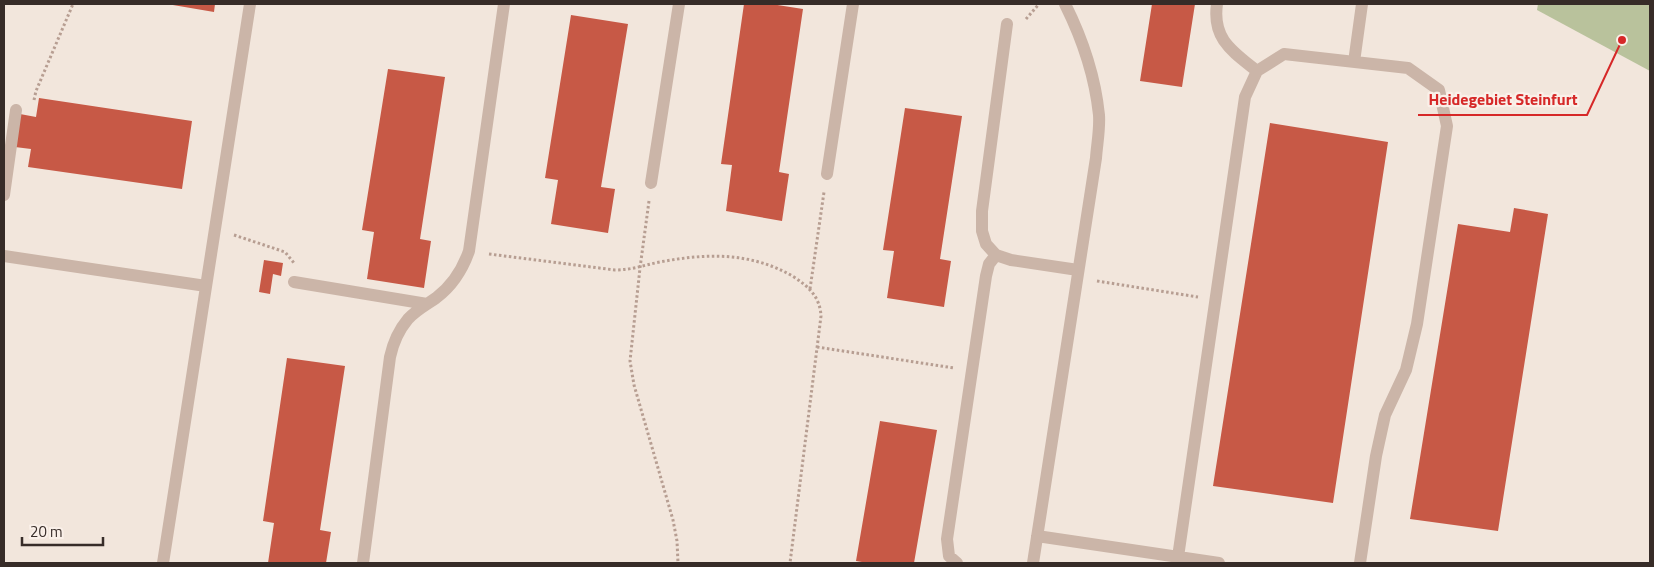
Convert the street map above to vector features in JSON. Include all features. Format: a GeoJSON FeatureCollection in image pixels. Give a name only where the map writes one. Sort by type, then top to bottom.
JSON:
{"type":"FeatureCollection","features":[{"type":"Feature","properties":{"kind":"lane"},"geometry":{"type":"LineString","coordinates":[[163,563],[250,4]]}},
{"type":"Feature","properties":{"kind":"lane"},"geometry":{"type":"LineString","coordinates":[[363,563],[394,340],[414,312],[444,292],[453,282],[469,251],[504,4]]}},
{"type":"Feature","properties":{"kind":"lane"},"geometry":{"type":"LineString","coordinates":[[651,184],[679,4]]}},
{"type":"Feature","properties":{"kind":"lane"},"geometry":{"type":"LineString","coordinates":[[826,174],[853,4]]}},
{"type":"Feature","properties":{"kind":"lane"},"geometry":{"type":"LineString","coordinates":[[1033,563],[1096,158],[1099,116],[1091,74],[1078,31],[1065,4]]}},
{"type":"Feature","properties":{"kind":"lane"},"geometry":{"type":"LineString","coordinates":[[1217,4],[1217,29],[1228,47],[1257,70]]}},
{"type":"Feature","properties":{"kind":"lane"},"geometry":{"type":"LineString","coordinates":[[1354,62],[1362,4]]}},
{"type":"Feature","properties":{"kind":"lane"},"geometry":{"type":"LineString","coordinates":[[1007,24],[982,211],[982,231],[986,244],[996,255],[1077,274]]}},
{"type":"Feature","properties":{"kind":"lane"},"geometry":{"type":"LineString","coordinates":[[1178,557],[1245,97],[1257,70],[1284,54],[1408,68],[1439,90],[1448,126],[1417,324],[1406,370],[1385,414],[1376,456],[1360,563]]}},
{"type":"Feature","properties":{"kind":"lane"},"geometry":{"type":"LineString","coordinates":[[4,195],[16,110]]}},
{"type":"Feature","properties":{"kind":"lane"},"geometry":{"type":"LineString","coordinates":[[957,563],[949,556],[947,539],[986,276],[989,264],[996,255]]}},
{"type":"Feature","properties":{"kind":"lane"},"geometry":{"type":"LineString","coordinates":[[4,256],[206,286]]}},
{"type":"Feature","properties":{"kind":"lane"},"geometry":{"type":"LineString","coordinates":[[294,282],[427,304]]}},
{"type":"Feature","properties":{"kind":"lane"},"geometry":{"type":"LineString","coordinates":[[1037,536],[1219,563]]}},
{"type":"Feature","properties":{"kind":"path"},"geometry":{"type":"LineString","coordinates":[[16,110],[32,112],[36,91],[73,4]]}},
{"type":"Feature","properties":{"kind":"path"},"geometry":{"type":"LineString","coordinates":[[810,289],[826,174]]}},
{"type":"Feature","properties":{"kind":"path"},"geometry":{"type":"LineString","coordinates":[[651,184],[630,361],[634,385],[673,520],[677,541],[678,563]]}},
{"type":"Feature","properties":{"kind":"path"},"geometry":{"type":"LineString","coordinates":[[215,228],[285,252],[289,255],[308,285]]}},
{"type":"Feature","properties":{"kind":"path"},"geometry":{"type":"LineString","coordinates":[[469,251],[615,270],[631,270],[659,262],[696,257],[730,256],[752,259],[782,270],[810,289],[820,305],[821,316],[790,563]]}},
{"type":"Feature","properties":{"kind":"path"},"geometry":{"type":"LineString","coordinates":[[1077,274],[1216,299]]}},
{"type":"Feature","properties":{"kind":"path"},"geometry":{"type":"LineString","coordinates":[[817,347],[972,371]]}},
{"type":"Feature","properties":{"kind":"green space"},"geometry":{"type":"Polygon","coordinates":[[[1538,4],[1650,4],[1650,71],[1537,10],[1538,4]]]}},
{"type":"Feature","properties":{"kind":"building"},"geometry":{"type":"Polygon","coordinates":[[[167,4],[215,4],[214,12],[167,4]]]}},
{"type":"Feature","properties":{"kind":"building"},"geometry":{"type":"Polygon","coordinates":[[[744,4],[771,4],[803,9],[779,172],[789,174],[782,221],[726,211],[732,165],[721,164],[744,4]]]}},
{"type":"Feature","properties":{"kind":"building"},"geometry":{"type":"Polygon","coordinates":[[[1152,4],[1195,4],[1182,87],[1140,81],[1152,4]]]}},
{"type":"Feature","properties":{"kind":"building"},"geometry":{"type":"Polygon","coordinates":[[[571,15],[628,24],[601,187],[615,189],[608,233],[551,224],[558,180],[545,178],[571,15]]]}},
{"type":"Feature","properties":{"kind":"building"},"geometry":{"type":"Polygon","coordinates":[[[388,69],[445,77],[420,239],[431,241],[424,288],[367,279],[374,232],[362,230],[388,69]]]}},
{"type":"Feature","properties":{"kind":"building"},"geometry":{"type":"Polygon","coordinates":[[[39,98],[192,121],[182,189],[28,167],[31,149],[15,147],[20,114],[36,117],[39,98]]]}},
{"type":"Feature","properties":{"kind":"building"},"geometry":{"type":"Polygon","coordinates":[[[905,108],[962,116],[940,259],[951,261],[944,307],[887,298],[894,251],[883,250],[905,108]]]}},
{"type":"Feature","properties":{"kind":"building"},"geometry":{"type":"Polygon","coordinates":[[[1270,123],[1388,142],[1333,503],[1213,486],[1270,123]]]}},
{"type":"Feature","properties":{"kind":"building"},"geometry":{"type":"Polygon","coordinates":[[[1514,208],[1548,214],[1498,531],[1410,519],[1458,224],[1510,232],[1514,208]]]}},
{"type":"Feature","properties":{"kind":"building"},"geometry":{"type":"Polygon","coordinates":[[[264,260],[283,263],[281,276],[273,274],[270,294],[259,292],[264,260]]]}},
{"type":"Feature","properties":{"kind":"building"},"geometry":{"type":"Polygon","coordinates":[[[287,358],[345,366],[320,530],[331,532],[326,563],[268,563],[274,523],[263,521],[287,358]]]}},
{"type":"Feature","properties":{"kind":"building"},"geometry":{"type":"Polygon","coordinates":[[[880,421],[937,430],[914,563],[868,563],[856,561],[880,421]]]}},
{"type":"Feature","properties":{"kind":"place","name":"Heidegebiet Steinfurt"},"geometry":{"type":"Point","coordinates":[1622,40]}}]}
